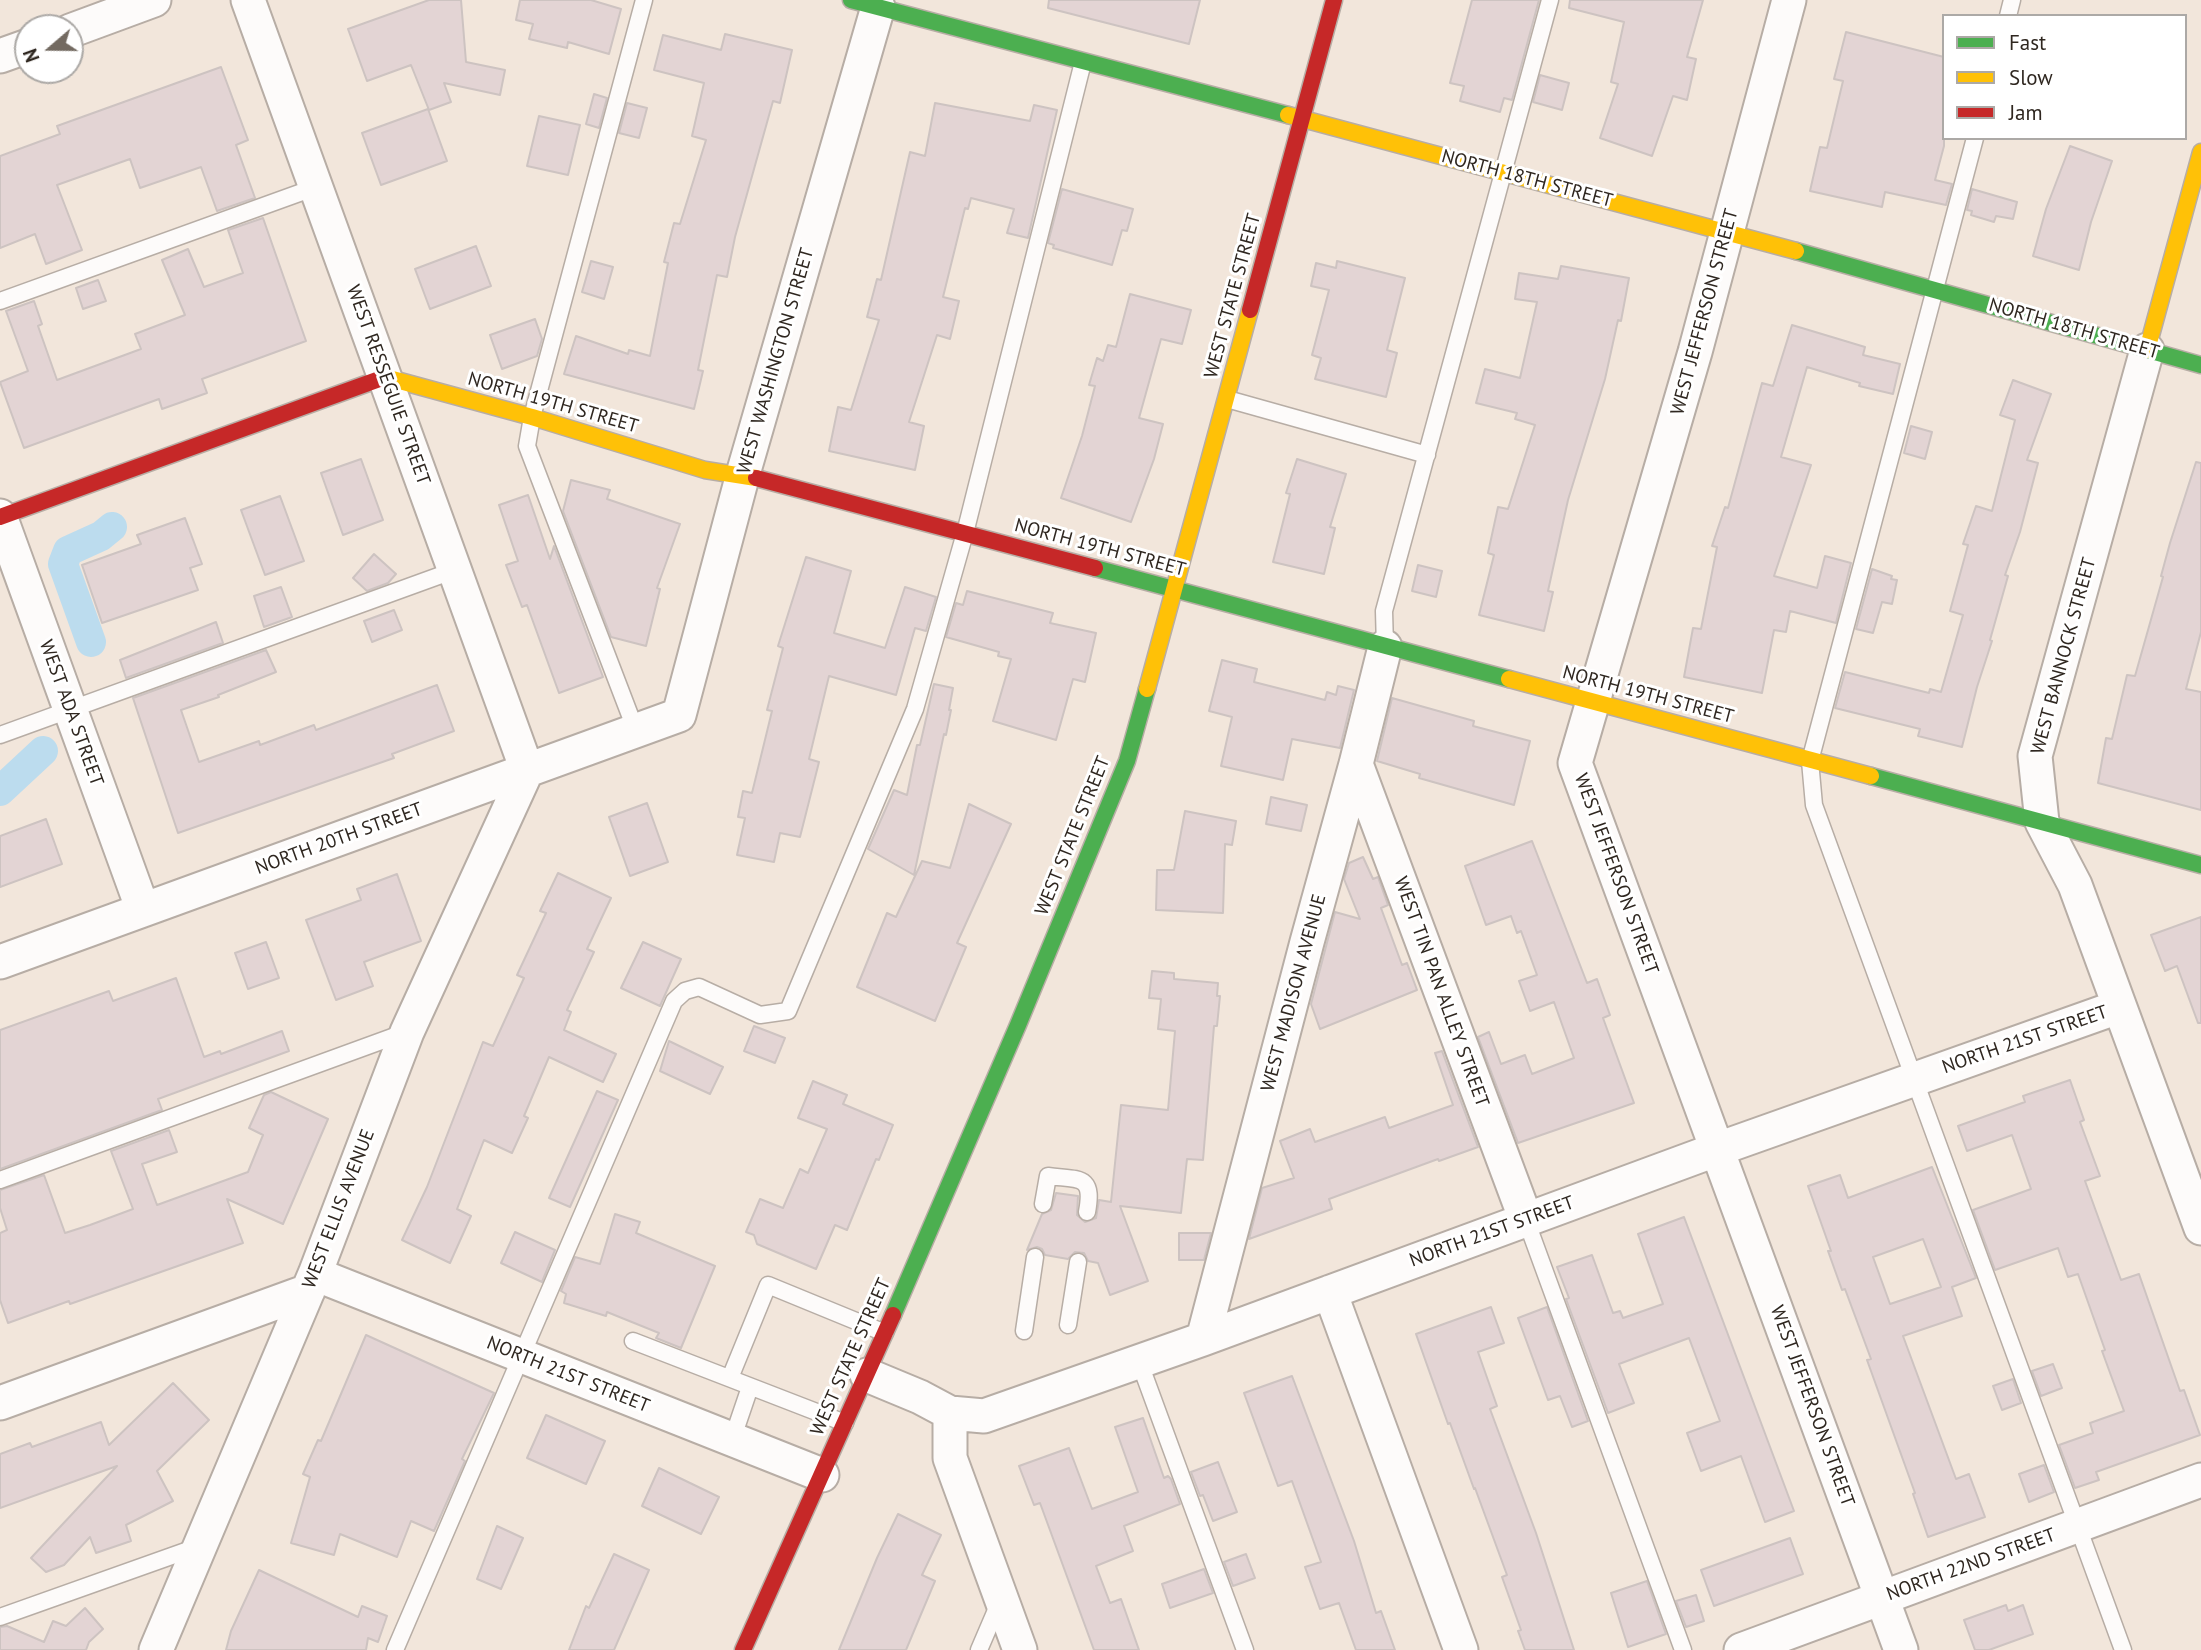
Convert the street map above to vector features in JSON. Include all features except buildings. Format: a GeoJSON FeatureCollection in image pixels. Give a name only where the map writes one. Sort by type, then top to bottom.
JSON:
{"type":"FeatureCollection","features":[{"type":"Feature","properties":{"kind":"street"},"geometry":{"type":"LineString","coordinates":[[84,26],[154,0]]}},
{"type":"Feature","properties":{"kind":"street","name":"WEST RESSEGUIE STREET"},"geometry":{"type":"LineString","coordinates":[[248,0],[527,770]]}},
{"type":"Feature","properties":{"kind":"street","name":"WEST STATE STREET"},"geometry":{"type":"LineString","coordinates":[[743,1650],[867,1375],[1128,761],[1334,0]]}},
{"type":"Feature","properties":{"kind":"street","name":"WEST JEFFERSON STREET"},"geometry":{"type":"LineString","coordinates":[[1789,0],[1695,352],[1575,763],[1901,1650]]}},
{"type":"Feature","properties":{"kind":"street","name":"NORTH 18TH STREET"},"geometry":{"type":"LineString","coordinates":[[864,4],[1727,232],[2201,365]]}},
{"type":"Feature","properties":{"kind":"street","name":"WEST WASHINGTON STREET"},"geometry":{"type":"LineString","coordinates":[[679,715],[864,4]]}},
{"type":"Feature","properties":{"kind":"street","name":"WEST BANNOCK STREET"},"geometry":{"type":"LineString","coordinates":[[2201,152],[2035,756],[2042,822],[2074,885],[2201,1228]]}},
{"type":"Feature","properties":{"kind":"street"},"geometry":{"type":"LineString","coordinates":[[0,516],[385,377]]}},
{"type":"Feature","properties":{"kind":"street","name":"NORTH 19TH STREET"},"geometry":{"type":"LineString","coordinates":[[385,377],[532,417],[705,470],[743,474],[2201,864]]}},
{"type":"Feature","properties":{"kind":"street","name":"WEST ADA STREET"},"geometry":{"type":"LineString","coordinates":[[0,516],[143,910]]}},
{"type":"Feature","properties":{"kind":"street","name":"WEST MADISON AVENUE"},"geometry":{"type":"LineString","coordinates":[[1203,1339],[1385,647]]}},
{"type":"Feature","properties":{"kind":"street","name":"NORTH 20TH STREET"},"geometry":{"type":"LineString","coordinates":[[0,962],[679,715]]}},
{"type":"Feature","properties":{"kind":"street","name":"WEST TIN PAN ALLEY STREET"},"geometry":{"type":"LineString","coordinates":[[1356,764],[1526,1220]]}},
{"type":"Feature","properties":{"kind":"street","name":"WEST ELLIS AVENUE"},"geometry":{"type":"LineString","coordinates":[[156,1650],[312,1283],[407,1032],[527,770]]}},
{"type":"Feature","properties":{"kind":"street","name":"NORTH 21ST STREET"},"geometry":{"type":"LineString","coordinates":[[867,1375],[950,1413],[984,1416],[1203,1339],[1718,1149],[2118,1007]]}},
{"type":"Feature","properties":{"kind":"street"},"geometry":{"type":"LineString","coordinates":[[0,1403],[312,1283]]}},
{"type":"Feature","properties":{"kind":"street","name":"NORTH 21ST STREET"},"geometry":{"type":"LineString","coordinates":[[312,1283],[521,1356],[822,1475]]}},
{"type":"Feature","properties":{"kind":"street"},"geometry":{"type":"LineString","coordinates":[[1330,1292],[1461,1650]]}},
{"type":"Feature","properties":{"kind":"street"},"geometry":{"type":"LineString","coordinates":[[950,1413],[950,1458],[1020,1650]]}},
{"type":"Feature","properties":{"kind":"street","name":"NORTH 22ND STREET"},"geometry":{"type":"LineString","coordinates":[[1741,1650],[2201,1480]]}},
{"type":"Feature","properties":{"kind":"lane"},"geometry":{"type":"LineString","coordinates":[[636,731],[527,446],[532,417],[644,0]]}},
{"type":"Feature","properties":{"kind":"lane"},"geometry":{"type":"LineString","coordinates":[[1385,647],[1384,611],[1550,0]]}},
{"type":"Feature","properties":{"kind":"lane"},"geometry":{"type":"LineString","coordinates":[[395,1650],[674,1002],[685,991],[699,987],[760,1015],[789,1011],[915,709],[965,533],[1083,62]]}},
{"type":"Feature","properties":{"kind":"lane"},"geometry":{"type":"LineString","coordinates":[[1974,140],[1810,761],[1814,805],[2123,1650]]}},
{"type":"Feature","properties":{"kind":"lane"},"geometry":{"type":"LineString","coordinates":[[0,301],[316,187]]}},
{"type":"Feature","properties":{"kind":"lane"},"geometry":{"type":"LineString","coordinates":[[1227,399],[1427,455]]}},
{"type":"Feature","properties":{"kind":"lane"},"geometry":{"type":"LineString","coordinates":[[0,735],[455,570]]}},
{"type":"Feature","properties":{"kind":"lane"},"geometry":{"type":"LineString","coordinates":[[0,1180],[407,1032]]}},
{"type":"Feature","properties":{"kind":"lane"},"geometry":{"type":"LineString","coordinates":[[1043,1204],[1048,1176],[1081,1181],[1091,1193],[1087,1212]]}},
{"type":"Feature","properties":{"kind":"lane"},"geometry":{"type":"LineString","coordinates":[[1526,1220],[1683,1650]]}},
{"type":"Feature","properties":{"kind":"lane"},"geometry":{"type":"LineString","coordinates":[[1024,1331],[1035,1257]]}},
{"type":"Feature","properties":{"kind":"lane"},"geometry":{"type":"LineString","coordinates":[[1068,1325],[1079,1262]]}},
{"type":"Feature","properties":{"kind":"lane"},"geometry":{"type":"LineString","coordinates":[[730,1378],[768,1285],[885,1333]]}},
{"type":"Feature","properties":{"kind":"lane"},"geometry":{"type":"LineString","coordinates":[[632,1341],[845,1423]]}},
{"type":"Feature","properties":{"kind":"lane"},"geometry":{"type":"LineString","coordinates":[[1139,1361],[1245,1650]]}},
{"type":"Feature","properties":{"kind":"lane"},"geometry":{"type":"LineString","coordinates":[[732,1440],[750,1387]]}},
{"type":"Feature","properties":{"kind":"lane"},"geometry":{"type":"LineString","coordinates":[[0,1617],[200,1546]]}},
{"type":"Feature","properties":{"kind":"lane"},"geometry":{"type":"LineString","coordinates":[[979,1650],[1001,1598]]}},
{"type":"Feature","properties":{"kind":"waterway"},"geometry":{"type":"LineString","coordinates":[[91,642],[63,564],[68,551],[101,536],[112,527]]}},
{"type":"Feature","properties":{"kind":"waterway"},"geometry":{"type":"LineString","coordinates":[[0,791],[43,751]]}},
{"type":"Feature","properties":{"kind":"traffic: fast"},"geometry":{"type":"LineString","coordinates":[[851,0],[1288,115]]}},
{"type":"Feature","properties":{"kind":"traffic: fast"},"geometry":{"type":"LineString","coordinates":[[1796,251],[2201,365]]}},
{"type":"Feature","properties":{"kind":"traffic: fast"},"geometry":{"type":"LineString","coordinates":[[1095,568],[1509,679]]}},
{"type":"Feature","properties":{"kind":"traffic: fast"},"geometry":{"type":"LineString","coordinates":[[893,1315],[1018,1025],[1127,761],[1147,689]]}},
{"type":"Feature","properties":{"kind":"traffic: fast"},"geometry":{"type":"LineString","coordinates":[[1871,776],[2201,865]]}},
{"type":"Feature","properties":{"kind":"traffic: slow"},"geometry":{"type":"LineString","coordinates":[[1288,115],[1796,251]]}},
{"type":"Feature","properties":{"kind":"traffic: slow"},"geometry":{"type":"LineString","coordinates":[[2147,350],[2201,152]]}},
{"type":"Feature","properties":{"kind":"traffic: slow"},"geometry":{"type":"LineString","coordinates":[[1147,689],[1250,310]]}},
{"type":"Feature","properties":{"kind":"traffic: slow"},"geometry":{"type":"LineString","coordinates":[[385,377],[532,417],[705,470],[756,478]]}},
{"type":"Feature","properties":{"kind":"traffic: slow"},"geometry":{"type":"LineString","coordinates":[[1509,679],[1871,776]]}},
{"type":"Feature","properties":{"kind":"traffic: jam"},"geometry":{"type":"LineString","coordinates":[[1250,310],[1334,0]]}},
{"type":"Feature","properties":{"kind":"traffic: jam"},"geometry":{"type":"LineString","coordinates":[[0,517],[385,377]]}},
{"type":"Feature","properties":{"kind":"traffic: jam"},"geometry":{"type":"LineString","coordinates":[[756,478],[1095,568]]}},
{"type":"Feature","properties":{"kind":"traffic: jam"},"geometry":{"type":"LineString","coordinates":[[743,1650],[893,1315]]}}]}
